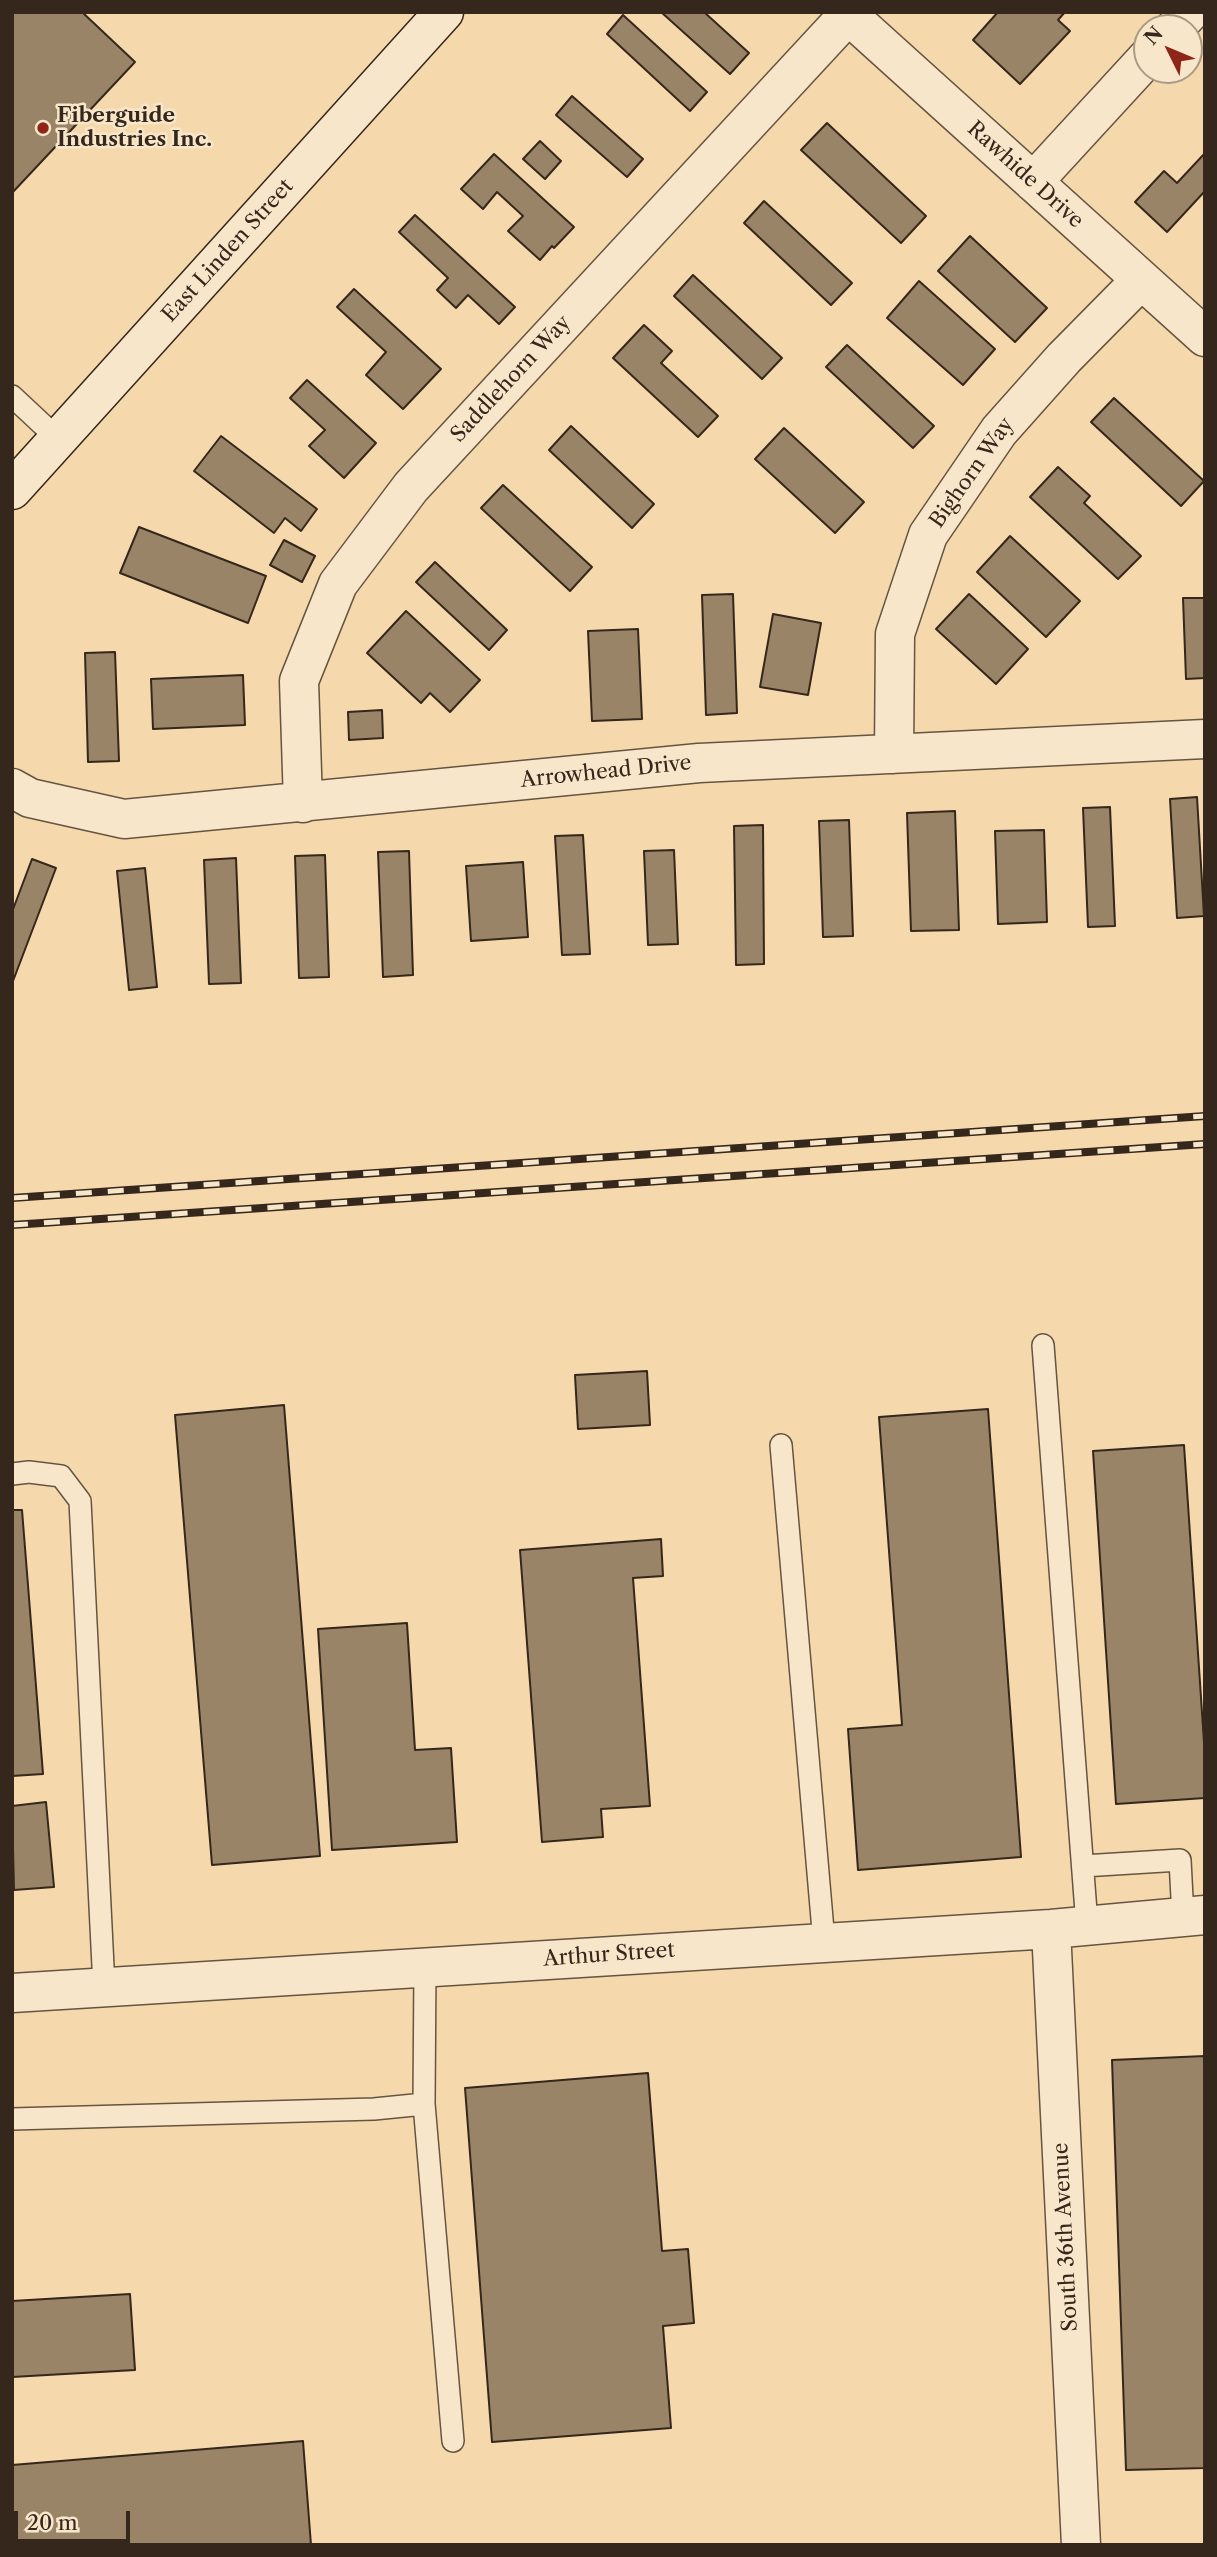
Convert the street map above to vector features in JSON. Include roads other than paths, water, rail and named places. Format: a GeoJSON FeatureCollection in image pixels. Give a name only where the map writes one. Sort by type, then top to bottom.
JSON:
{"type":"FeatureCollection","features":[{"type":"Feature","properties":{"kind":"street","name":"East Linden Street"},"geometry":{"type":"LineString","coordinates":[[12,490],[444,12]]}},
{"type":"Feature","properties":{"kind":"street","name":"Rawhide Drive"},"geometry":{"type":"LineString","coordinates":[[847,14],[1205,337]]}},
{"type":"Feature","properties":{"kind":"street","name":"Saddlehorn Way"},"geometry":{"type":"LineString","coordinates":[[303,803],[299,681],[338,584],[411,487],[847,14]]}},
{"type":"Feature","properties":{"kind":"street"},"geometry":{"type":"LineString","coordinates":[[1033,181],[1133,73]]}},
{"type":"Feature","properties":{"kind":"street","name":"Bighorn Way"},"geometry":{"type":"LineString","coordinates":[[894,754],[895,634],[928,536],[999,431],[1064,358],[1141,280]]}},
{"type":"Feature","properties":{"kind":"street","name":"Arrowhead Drive"},"geometry":{"type":"LineString","coordinates":[[12,788],[30,797],[124,819],[699,763],[1205,739]]}},
{"type":"Feature","properties":{"kind":"street","name":"Arthur Street"},"geometry":{"type":"LineString","coordinates":[[12,1993],[1069,1927],[1194,1916]]}},
{"type":"Feature","properties":{"kind":"street","name":"South 36th Avenue"},"geometry":{"type":"LineString","coordinates":[[1069,1927],[1081,2545]]}},
{"type":"Feature","properties":{"kind":"lane"},"geometry":{"type":"LineString","coordinates":[[12,396],[58,439]]}},
{"type":"Feature","properties":{"kind":"lane"},"geometry":{"type":"LineString","coordinates":[[1042,1345],[1083,1866],[1069,1927]]}},
{"type":"Feature","properties":{"kind":"lane"},"geometry":{"type":"LineString","coordinates":[[781,1445],[824,1942]]}},
{"type":"Feature","properties":{"kind":"lane"},"geometry":{"type":"LineString","coordinates":[[12,1474],[29,1472],[61,1476],[80,1501],[104,1987]]}},
{"type":"Feature","properties":{"kind":"lane"},"geometry":{"type":"LineString","coordinates":[[1083,1866],[1180,1860],[1194,1916]]}},
{"type":"Feature","properties":{"kind":"lane"},"geometry":{"type":"LineString","coordinates":[[425,1966],[424,2104],[453,2441]]}},
{"type":"Feature","properties":{"kind":"lane"},"geometry":{"type":"LineString","coordinates":[[12,2119],[374,2109],[424,2104]]}},
{"type":"Feature","properties":{"kind":"railway"},"geometry":{"type":"LineString","coordinates":[[12,1198],[1205,1116]]}},
{"type":"Feature","properties":{"kind":"railway"},"geometry":{"type":"LineString","coordinates":[[12,1225],[1205,1144]]}},
{"type":"Feature","properties":{"kind":"place","name":"Fiberguide Industries Inc."},"geometry":{"type":"Point","coordinates":[43,128]}}]}
